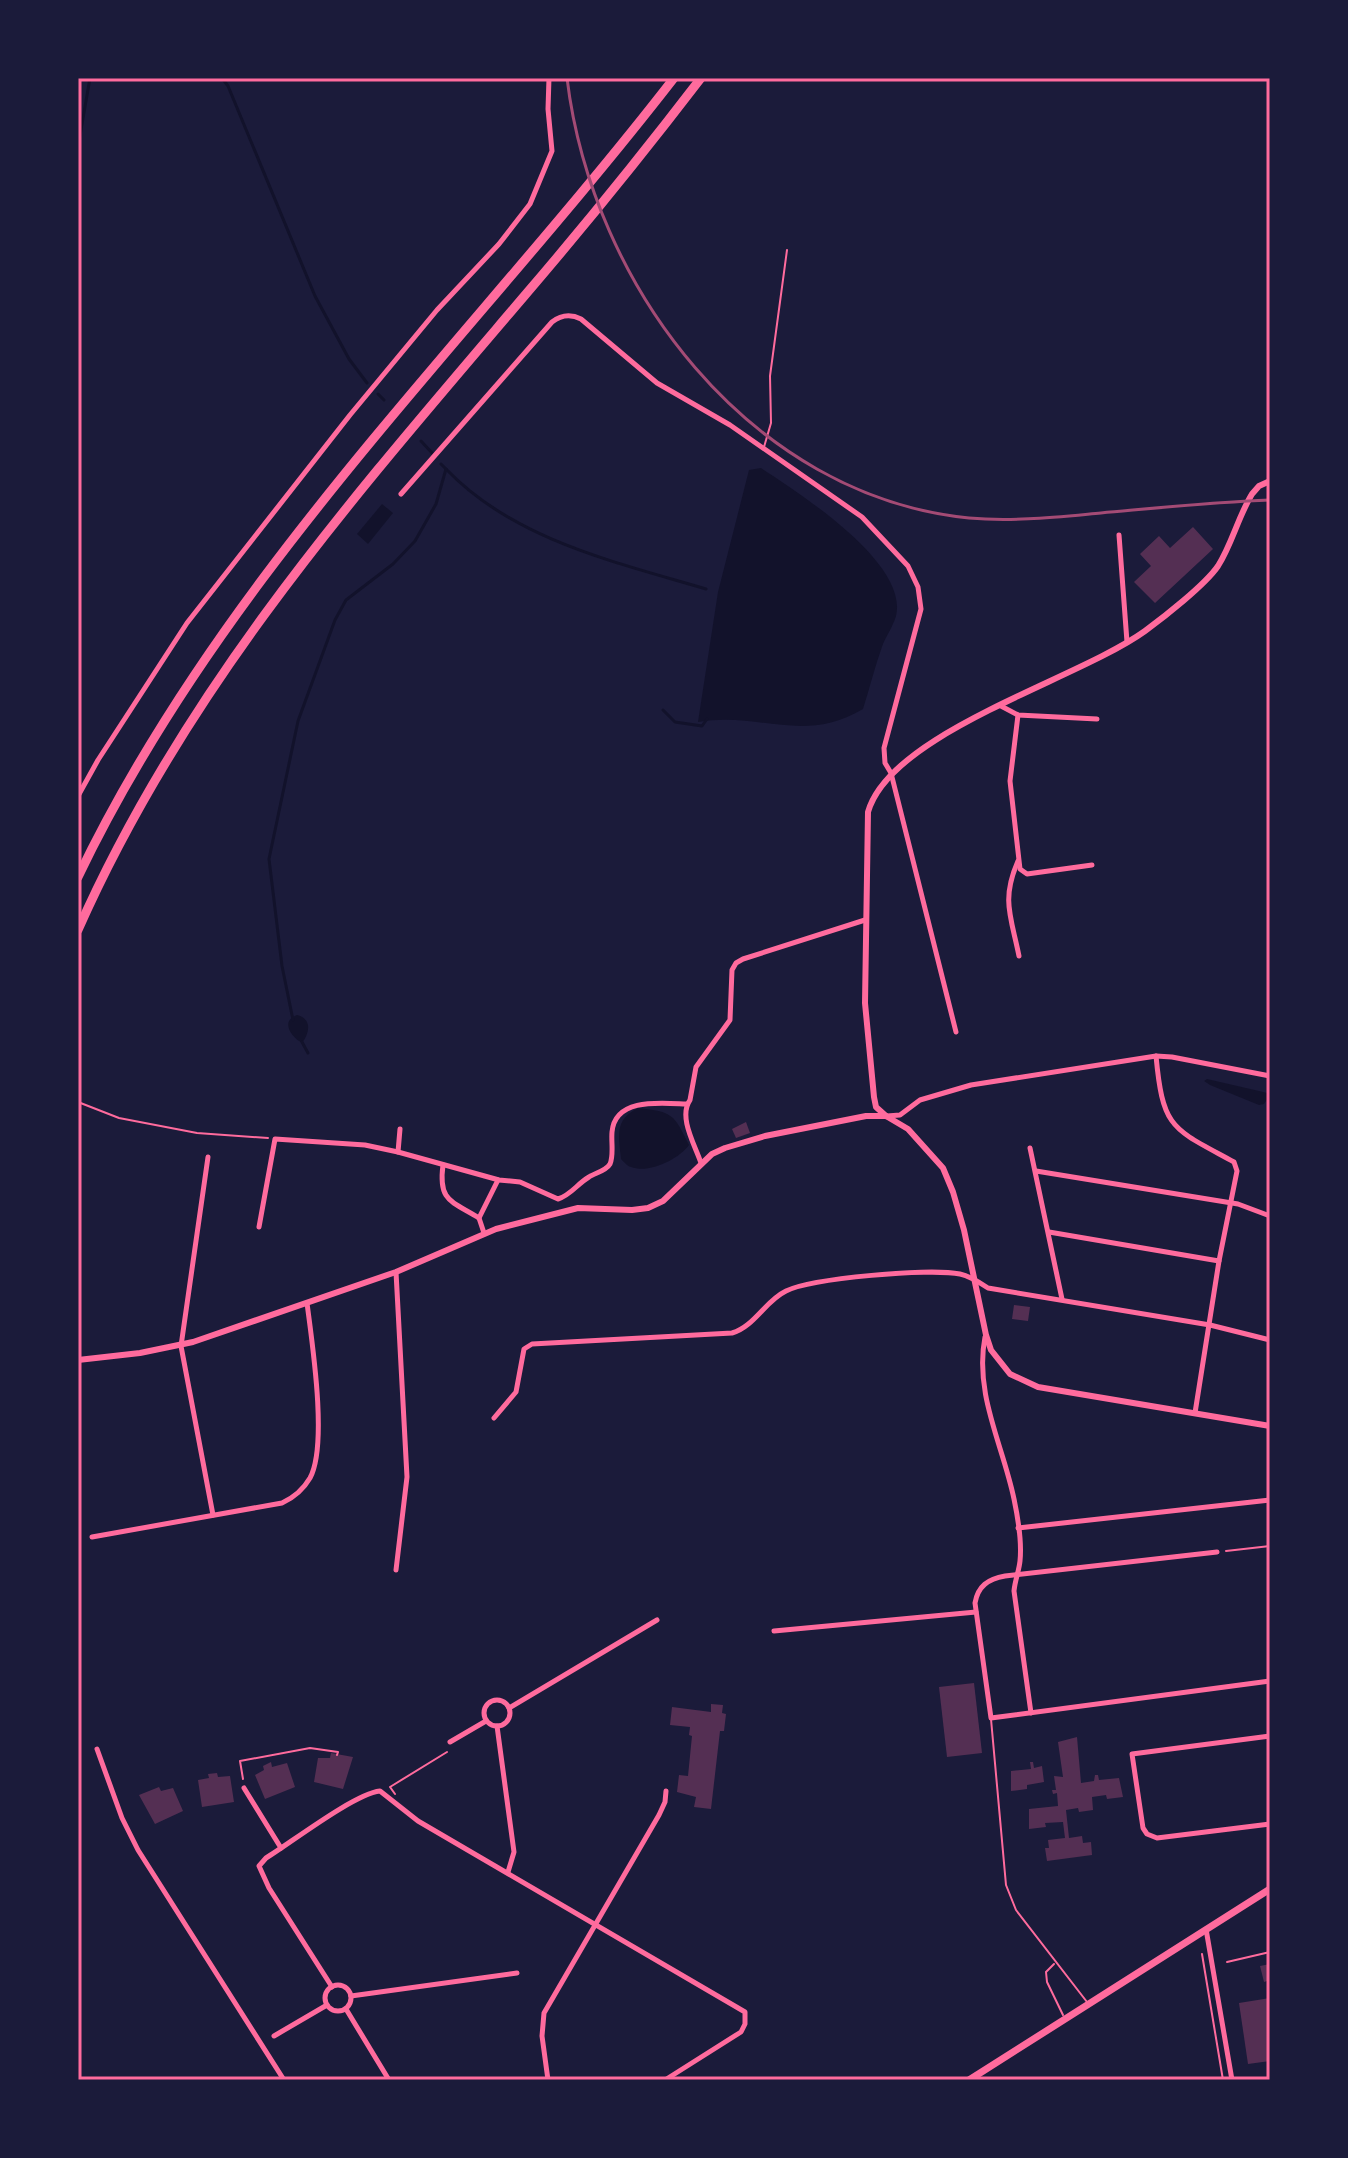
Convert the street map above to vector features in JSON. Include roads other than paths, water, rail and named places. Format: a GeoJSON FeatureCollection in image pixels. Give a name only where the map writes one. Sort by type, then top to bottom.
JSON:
{"type":"FeatureCollection","features":[{"type":"Feature","properties":{"kind":"highway"},"geometry":{"type":"LineString","coordinates":[[78,877],[156,733],[222,631],[359,455],[580,197],[674,78]]}},
{"type":"Feature","properties":{"kind":"highway"},"geometry":{"type":"LineString","coordinates":[[78,930],[116,851],[165,763],[254,625],[318,541],[596,211],[701,78]]}},
{"type":"Feature","properties":{"kind":"main road"},"geometry":{"type":"LineString","coordinates":[[969,2080],[1270,1889]]}},
{"type":"Feature","properties":{"kind":"main road"},"geometry":{"type":"LineString","coordinates":[[981,2080],[993,2064]]}},
{"type":"Feature","properties":{"kind":"street"},"geometry":{"type":"LineString","coordinates":[[78,796],[105,749],[197,611],[350,415],[530,204],[552,151],[549,78]]}},
{"type":"Feature","properties":{"kind":"street"},"geometry":{"type":"LineString","coordinates":[[401,494],[552,322],[568,315],[581,319],[657,383],[730,425],[862,517],[908,566],[918,587],[920,619],[884,748],[885,763],[891,773],[956,1032]]}},
{"type":"Feature","properties":{"kind":"street"},"geometry":{"type":"LineString","coordinates":[[1270,481],[1252,494],[1219,563],[1208,577],[1161,618],[1127,642],[928,743],[891,773],[875,794],[868,812],[865,920],[865,1003],[876,1107],[917,1138],[948,1178],[960,1213],[986,1335],[999,1363],[1010,1374],[1030,1385],[1270,1426]]}},
{"type":"Feature","properties":{"kind":"street"},"geometry":{"type":"LineString","coordinates":[[1119,535],[1127,642]]}},
{"type":"Feature","properties":{"kind":"street"},"geometry":{"type":"LineString","coordinates":[[1001,706],[1018,715],[1097,719]]}},
{"type":"Feature","properties":{"kind":"street"},"geometry":{"type":"LineString","coordinates":[[1018,715],[1010,781],[1020,869],[1027,874],[1092,865]]}},
{"type":"Feature","properties":{"kind":"street"},"geometry":{"type":"LineString","coordinates":[[1018,860],[1007,897],[1019,956]]}},
{"type":"Feature","properties":{"kind":"street"},"geometry":{"type":"LineString","coordinates":[[701,1163],[685,1117],[686,1104],[690,1100],[696,1067],[730,1020],[731,973],[736,963],[865,920]]}},
{"type":"Feature","properties":{"kind":"street"},"geometry":{"type":"LineString","coordinates":[[1156,1056],[1160,1094],[1171,1122],[1182,1134],[1235,1163],[1237,1173],[1219,1261],[1195,1413]]}},
{"type":"Feature","properties":{"kind":"street"},"geometry":{"type":"LineString","coordinates":[[78,1360],[181,1346],[396,1272],[484,1233],[560,1212],[578,1208],[648,1208],[663,1201],[701,1163],[725,1148],[765,1136],[857,1117],[900,1115],[920,1100],[971,1085],[1156,1056],[1270,1076]]}},
{"type":"Feature","properties":{"kind":"street"},"geometry":{"type":"LineString","coordinates":[[259,1227],[275,1139],[365,1145],[499,1180],[520,1182],[558,1199],[568,1196],[585,1179],[607,1168],[611,1162],[614,1121],[626,1110],[647,1102],[686,1104]]}},
{"type":"Feature","properties":{"kind":"street"},"geometry":{"type":"LineString","coordinates":[[398,1152],[400,1129]]}},
{"type":"Feature","properties":{"kind":"street"},"geometry":{"type":"LineString","coordinates":[[1030,1148],[1062,1299]]}},
{"type":"Feature","properties":{"kind":"street"},"geometry":{"type":"LineString","coordinates":[[208,1157],[181,1346],[213,1515]]}},
{"type":"Feature","properties":{"kind":"street"},"geometry":{"type":"LineString","coordinates":[[443,1165],[441,1189],[449,1202],[479,1218],[484,1233]]}},
{"type":"Feature","properties":{"kind":"street"},"geometry":{"type":"LineString","coordinates":[[1036,1171],[1231,1203],[1270,1216]]}},
{"type":"Feature","properties":{"kind":"street"},"geometry":{"type":"LineString","coordinates":[[479,1218],[499,1180]]}},
{"type":"Feature","properties":{"kind":"street"},"geometry":{"type":"LineString","coordinates":[[558,1199],[560,1212]]}},
{"type":"Feature","properties":{"kind":"street"},"geometry":{"type":"LineString","coordinates":[[1049,1232],[1219,1261]]}},
{"type":"Feature","properties":{"kind":"street"},"geometry":{"type":"LineString","coordinates":[[396,1272],[407,1465],[396,1570]]}},
{"type":"Feature","properties":{"kind":"street"},"geometry":{"type":"LineString","coordinates":[[494,1418],[516,1392],[524,1349],[532,1344],[732,1333],[744,1328],[783,1292],[826,1282],[934,1272],[961,1274],[988,1288],[1210,1325],[1270,1340]]}},
{"type":"Feature","properties":{"kind":"street"},"geometry":{"type":"LineString","coordinates":[[92,1537],[282,1503],[297,1494],[310,1479],[316,1461],[314,1367],[307,1303]]}},
{"type":"Feature","properties":{"kind":"street"},"geometry":{"type":"LineString","coordinates":[[986,1335],[982,1354],[983,1388],[1013,1498],[1018,1528],[1020,1562],[1014,1591],[1031,1713]]}},
{"type":"Feature","properties":{"kind":"street"},"geometry":{"type":"LineString","coordinates":[[1018,1528],[1270,1500]]}},
{"type":"Feature","properties":{"kind":"street"},"geometry":{"type":"LineString","coordinates":[[1217,1552],[998,1577],[982,1586],[976,1600],[976,1612],[991,1718],[1270,1681]]}},
{"type":"Feature","properties":{"kind":"street"},"geometry":{"type":"LineString","coordinates":[[774,1631],[976,1612]]}},
{"type":"Feature","properties":{"kind":"street"},"geometry":{"type":"LineString","coordinates":[[509,1708],[657,1620]]}},
{"type":"Feature","properties":{"kind":"street"},"geometry":{"type":"LineString","coordinates":[[497,1726],[486,1721],[484,1714],[488,1703],[500,1700],[509,1708]]}},
{"type":"Feature","properties":{"kind":"street"},"geometry":{"type":"LineString","coordinates":[[497,1726],[507,1721],[509,1708]]}},
{"type":"Feature","properties":{"kind":"street"},"geometry":{"type":"LineString","coordinates":[[450,1742],[486,1721]]}},
{"type":"Feature","properties":{"kind":"street"},"geometry":{"type":"LineString","coordinates":[[497,1726],[514,1852],[508,1872]]}},
{"type":"Feature","properties":{"kind":"street"},"geometry":{"type":"LineString","coordinates":[[1270,1736],[1132,1754],[1143,1828],[1151,1837],[1270,1824]]}},
{"type":"Feature","properties":{"kind":"street"},"geometry":{"type":"LineString","coordinates":[[97,1749],[122,1818],[138,1850],[284,2080]]}},
{"type":"Feature","properties":{"kind":"street"},"geometry":{"type":"LineString","coordinates":[[244,1788],[281,1848]]}},
{"type":"Feature","properties":{"kind":"street"},"geometry":{"type":"LineString","coordinates":[[332,1987],[259,1870],[261,1862],[281,1848],[369,1793],[380,1791],[418,1821],[745,2012],[741,2032],[665,2080]]}},
{"type":"Feature","properties":{"kind":"street"},"geometry":{"type":"LineString","coordinates":[[548,2080],[542,2036],[544,2013],[659,1815],[666,1791]]}},
{"type":"Feature","properties":{"kind":"street"},"geometry":{"type":"LineString","coordinates":[[1206,1928],[1232,2080]]}},
{"type":"Feature","properties":{"kind":"street"},"geometry":{"type":"LineString","coordinates":[[351,1996],[517,1973]]}},
{"type":"Feature","properties":{"kind":"street"},"geometry":{"type":"LineString","coordinates":[[332,1987],[344,1987],[351,1996]]}},
{"type":"Feature","properties":{"kind":"street"},"geometry":{"type":"LineString","coordinates":[[327,2005],[327,1993],[332,1987]]}},
{"type":"Feature","properties":{"kind":"street"},"geometry":{"type":"LineString","coordinates":[[346,2009],[351,1996]]}},
{"type":"Feature","properties":{"kind":"street"},"geometry":{"type":"LineString","coordinates":[[327,2005],[334,2010],[346,2009]]}},
{"type":"Feature","properties":{"kind":"street"},"geometry":{"type":"LineString","coordinates":[[274,2036],[327,2005]]}},
{"type":"Feature","properties":{"kind":"street"},"geometry":{"type":"LineString","coordinates":[[346,2009],[389,2080]]}},
{"type":"Feature","properties":{"kind":"lane"},"geometry":{"type":"LineString","coordinates":[[763,448],[771,423],[770,376],[787,250]]}},
{"type":"Feature","properties":{"kind":"lane"},"geometry":{"type":"LineString","coordinates":[[991,1718],[1006,1885],[1016,1910],[1088,2003]]}},
{"type":"Feature","properties":{"kind":"lane"},"geometry":{"type":"LineString","coordinates":[[1055,1964],[1046,1972],[1047,1982],[1064,2018]]}},
{"type":"Feature","properties":{"kind":"waterway"},"geometry":{"type":"LineString","coordinates":[[78,147],[90,78]]}},
{"type":"Feature","properties":{"kind":"waterway"},"geometry":{"type":"LineString","coordinates":[[222,78],[315,296],[349,359],[367,383]]}},
{"type":"Feature","properties":{"kind":"waterway"},"geometry":{"type":"LineString","coordinates":[[378,394],[384,400]]}},
{"type":"Feature","properties":{"kind":"waterway"},"geometry":{"type":"LineString","coordinates":[[421,441],[433,454]]}},
{"type":"Feature","properties":{"kind":"waterway"},"geometry":{"type":"LineString","coordinates":[[293,1020],[282,966],[269,859],[298,721],[335,620],[346,600],[393,564],[415,541],[436,504],[446,469],[441,464]]}},
{"type":"Feature","properties":{"kind":"waterway"},"geometry":{"type":"LineString","coordinates":[[446,469],[473,493],[534,531],[602,558],[706,589]]}},
{"type":"Feature","properties":{"kind":"waterway"},"geometry":{"type":"LineString","coordinates":[[663,710],[675,722],[702,726],[707,719]]}},
{"type":"Feature","properties":{"kind":"waterway"},"geometry":{"type":"LineString","coordinates":[[302,1042],[308,1053]]}},
{"type":"Feature","properties":{"kind":"railway"},"geometry":{"type":"LineString","coordinates":[[567,78],[582,156],[610,231],[647,303],[695,368],[752,424],[817,469],[890,501],[969,518],[1035,518],[1270,500]]}}]}
